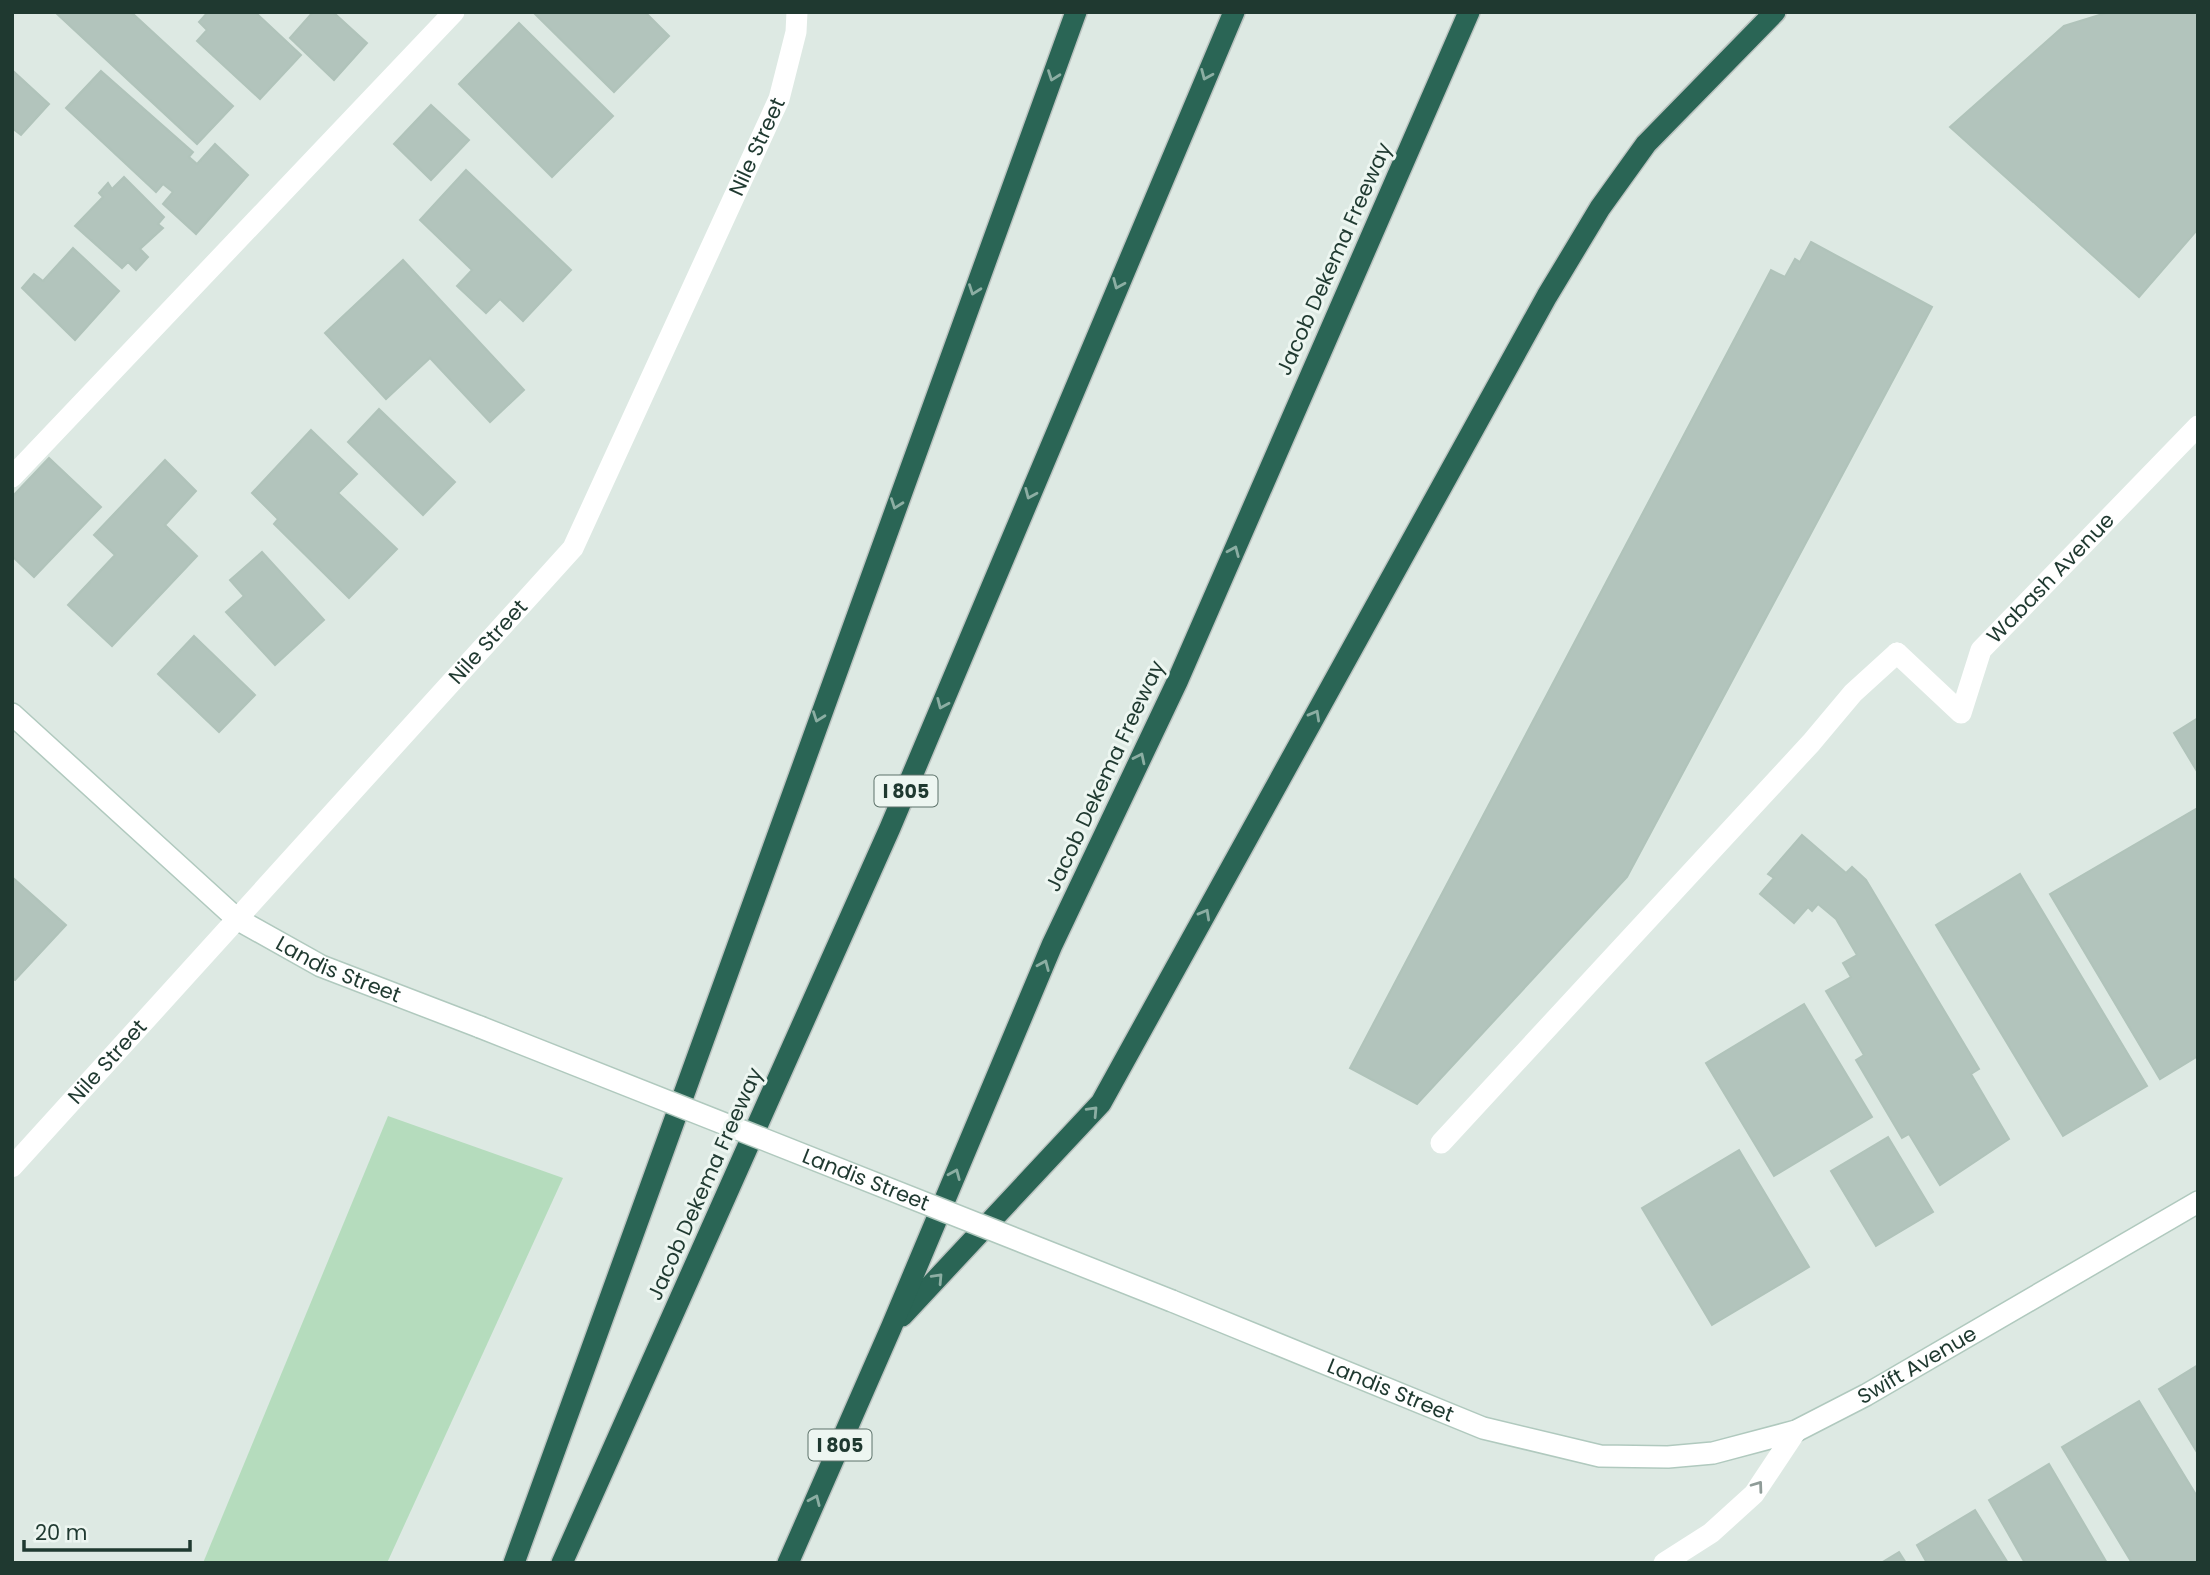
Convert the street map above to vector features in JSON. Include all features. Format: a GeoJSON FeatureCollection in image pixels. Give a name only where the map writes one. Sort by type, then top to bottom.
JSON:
{"type":"FeatureCollection","features":[{"type":"Feature","properties":{"kind":"highway"},"geometry":{"type":"LineString","coordinates":[[513,1563],[1076,12]]}},
{"type":"Feature","properties":{"kind":"highway","name":"Jacob Dekema Freeway"},"geometry":{"type":"LineString","coordinates":[[562,1563],[890,828],[1234,12]]}},
{"type":"Feature","properties":{"kind":"highway","name":"Jacob Dekema Freeway"},"geometry":{"type":"LineString","coordinates":[[788,1563],[891,1328],[1052,945],[1177,682],[1469,12]]}},
{"type":"Feature","properties":{"kind":"highway"},"geometry":{"type":"LineString","coordinates":[[891,1328],[1101,1103],[1547,296],[1600,208],[1646,144],[1775,12]]}},
{"type":"Feature","properties":{"kind":"main road"},"geometry":{"type":"LineString","coordinates":[[12,477],[454,12]]}},
{"type":"Feature","properties":{"kind":"main road","name":"Nile Street"},"geometry":{"type":"LineString","coordinates":[[12,1167],[573,548],[779,99],[796,32],[797,12]]}},
{"type":"Feature","properties":{"kind":"main road","name":"Wabash Avenue"},"geometry":{"type":"LineString","coordinates":[[1441,1143],[1811,743],[1853,693],[1897,653],[1961,713],[1981,650],[2198,426]]}},
{"type":"Feature","properties":{"kind":"main road","name":"Landis Street"},"geometry":{"type":"LineString","coordinates":[[12,714],[237,919],[321,966],[1172,1301],[1483,1428],[1600,1456],[1668,1457],[1713,1453],[1796,1431]]}},
{"type":"Feature","properties":{"kind":"main road","name":"Swift Avenue"},"geometry":{"type":"LineString","coordinates":[[1664,1563],[1711,1533],[1754,1494],[1796,1431],[1993,1324],[2198,1202]]}},
{"type":"Feature","properties":{"kind":"green space"},"geometry":{"type":"Polygon","coordinates":[[[388,1116],[563,1178],[387,1563],[203,1563],[388,1116]]]}},
{"type":"Feature","properties":{"kind":"building"},"geometry":{"type":"Polygon","coordinates":[[[55,12],[131,12],[233,106],[197,144],[55,12]]]}},
{"type":"Feature","properties":{"kind":"building"},"geometry":{"type":"Polygon","coordinates":[[[208,12],[255,12],[301,55],[260,99],[197,41],[207,30],[199,22],[208,12]]]}},
{"type":"Feature","properties":{"kind":"building"},"geometry":{"type":"Polygon","coordinates":[[[313,12],[333,12],[367,43],[334,80],[290,38],[313,12]]]}},
{"type":"Feature","properties":{"kind":"building"},"geometry":{"type":"Polygon","coordinates":[[[533,12],[645,12],[669,36],[614,92],[533,12]]]}},
{"type":"Feature","properties":{"kind":"building"},"geometry":{"type":"Polygon","coordinates":[[[2109,12],[2198,12],[2198,229],[2139,297],[1950,127],[2064,26],[2109,12]]]}},
{"type":"Feature","properties":{"kind":"building"},"geometry":{"type":"Polygon","coordinates":[[[519,23],[613,116],[552,177],[459,84],[519,23]]]}},
{"type":"Feature","properties":{"kind":"building"},"geometry":{"type":"Polygon","coordinates":[[[12,70],[49,104],[21,135],[12,128],[12,70]]]}},
{"type":"Feature","properties":{"kind":"building"},"geometry":{"type":"Polygon","coordinates":[[[101,71],[193,152],[189,157],[197,164],[215,144],[248,175],[196,234],[163,204],[173,192],[163,184],[156,192],[66,108],[101,71]]]}},
{"type":"Feature","properties":{"kind":"building"},"geometry":{"type":"Polygon","coordinates":[[[431,105],[469,140],[431,180],[394,144],[431,105]]]}},
{"type":"Feature","properties":{"kind":"building"},"geometry":{"type":"Polygon","coordinates":[[[466,170],[571,270],[523,321],[500,299],[486,313],[457,286],[472,270],[420,220],[466,170]]]}},
{"type":"Feature","properties":{"kind":"building"},"geometry":{"type":"Polygon","coordinates":[[[124,177],[164,217],[158,224],[163,228],[140,249],[148,257],[136,270],[128,262],[122,268],[75,226],[103,197],[99,193],[108,183],[112,189],[124,177]]]}},
{"type":"Feature","properties":{"kind":"building"},"geometry":{"type":"Polygon","coordinates":[[[1811,242],[1932,307],[1627,877],[1417,1104],[1350,1068],[1771,270],[1785,277],[1795,259],[1800,262],[1811,242]]]}},
{"type":"Feature","properties":{"kind":"building"},"geometry":{"type":"Polygon","coordinates":[[[73,248],[119,291],[75,340],[22,288],[34,274],[43,281],[73,248]]]}},
{"type":"Feature","properties":{"kind":"building"},"geometry":{"type":"Polygon","coordinates":[[[403,260],[524,390],[490,422],[430,358],[386,399],[325,333],[403,260]]]}},
{"type":"Feature","properties":{"kind":"building"},"geometry":{"type":"Polygon","coordinates":[[[379,409],[455,482],[423,515],[348,442],[379,409]]]}},
{"type":"Feature","properties":{"kind":"building"},"geometry":{"type":"Polygon","coordinates":[[[311,430],[357,474],[338,493],[397,549],[349,598],[274,524],[278,519],[252,493],[311,430]]]}},
{"type":"Feature","properties":{"kind":"building"},"geometry":{"type":"Polygon","coordinates":[[[49,458],[101,507],[34,577],[12,556],[12,497],[49,458]]]}},
{"type":"Feature","properties":{"kind":"building"},"geometry":{"type":"Polygon","coordinates":[[[165,460],[196,491],[165,525],[197,556],[112,646],[68,605],[115,555],[94,535],[165,460]]]}},
{"type":"Feature","properties":{"kind":"building"},"geometry":{"type":"Polygon","coordinates":[[[262,552],[324,620],[275,665],[226,612],[244,596],[230,580],[262,552]]]}},
{"type":"Feature","properties":{"kind":"building"},"geometry":{"type":"Polygon","coordinates":[[[194,636],[255,695],[219,732],[158,674],[194,636]]]}},
{"type":"Feature","properties":{"kind":"building"},"geometry":{"type":"Polygon","coordinates":[[[2198,718],[2198,773],[2174,733],[2198,718]]]}},
{"type":"Feature","properties":{"kind":"building"},"geometry":{"type":"Polygon","coordinates":[[[2196,809],[2198,1056],[2160,1079],[2050,894],[2196,809]]]}},
{"type":"Feature","properties":{"kind":"building"},"geometry":{"type":"Polygon","coordinates":[[[1802,835],[1846,873],[1852,867],[1866,880],[1979,1069],[1971,1074],[2009,1139],[1940,1185],[1909,1134],[1902,1138],[1856,1060],[1864,1055],[1826,991],[1851,977],[1843,963],[1857,955],[1836,919],[1818,904],[1812,911],[1808,907],[1794,923],[1760,894],[1774,878],[1768,874],[1802,835]]]}},
{"type":"Feature","properties":{"kind":"building"},"geometry":{"type":"Polygon","coordinates":[[[2020,874],[2147,1086],[2063,1136],[1936,925],[2020,874]]]}},
{"type":"Feature","properties":{"kind":"building"},"geometry":{"type":"Polygon","coordinates":[[[12,877],[66,925],[15,980],[12,978],[12,877]]]}},
{"type":"Feature","properties":{"kind":"building"},"geometry":{"type":"Polygon","coordinates":[[[1804,1004],[1872,1117],[1774,1176],[1706,1063],[1804,1004]]]}},
{"type":"Feature","properties":{"kind":"building"},"geometry":{"type":"Polygon","coordinates":[[[1888,1137],[1933,1212],[1876,1246],[1831,1171],[1888,1137]]]}},
{"type":"Feature","properties":{"kind":"building"},"geometry":{"type":"Polygon","coordinates":[[[1739,1150],[1809,1267],[1712,1325],[1642,1208],[1739,1150]]]}},
{"type":"Feature","properties":{"kind":"building"},"geometry":{"type":"Polygon","coordinates":[[[2198,1365],[2198,1454],[2159,1389],[2198,1365]]]}},
{"type":"Feature","properties":{"kind":"building"},"geometry":{"type":"Polygon","coordinates":[[[2139,1401],[2198,1498],[2198,1563],[2132,1563],[2062,1447],[2139,1401]]]}},
{"type":"Feature","properties":{"kind":"building"},"geometry":{"type":"Polygon","coordinates":[[[2049,1464],[2107,1563],[2025,1563],[1989,1500],[2049,1464]]]}},
{"type":"Feature","properties":{"kind":"building"},"geometry":{"type":"Polygon","coordinates":[[[1975,1510],[2008,1563],[1927,1563],[1917,1545],[1975,1510]]]}},
{"type":"Feature","properties":{"kind":"building"},"geometry":{"type":"Polygon","coordinates":[[[1899,1552],[1906,1563],[1881,1563],[1899,1552]]]}}]}
